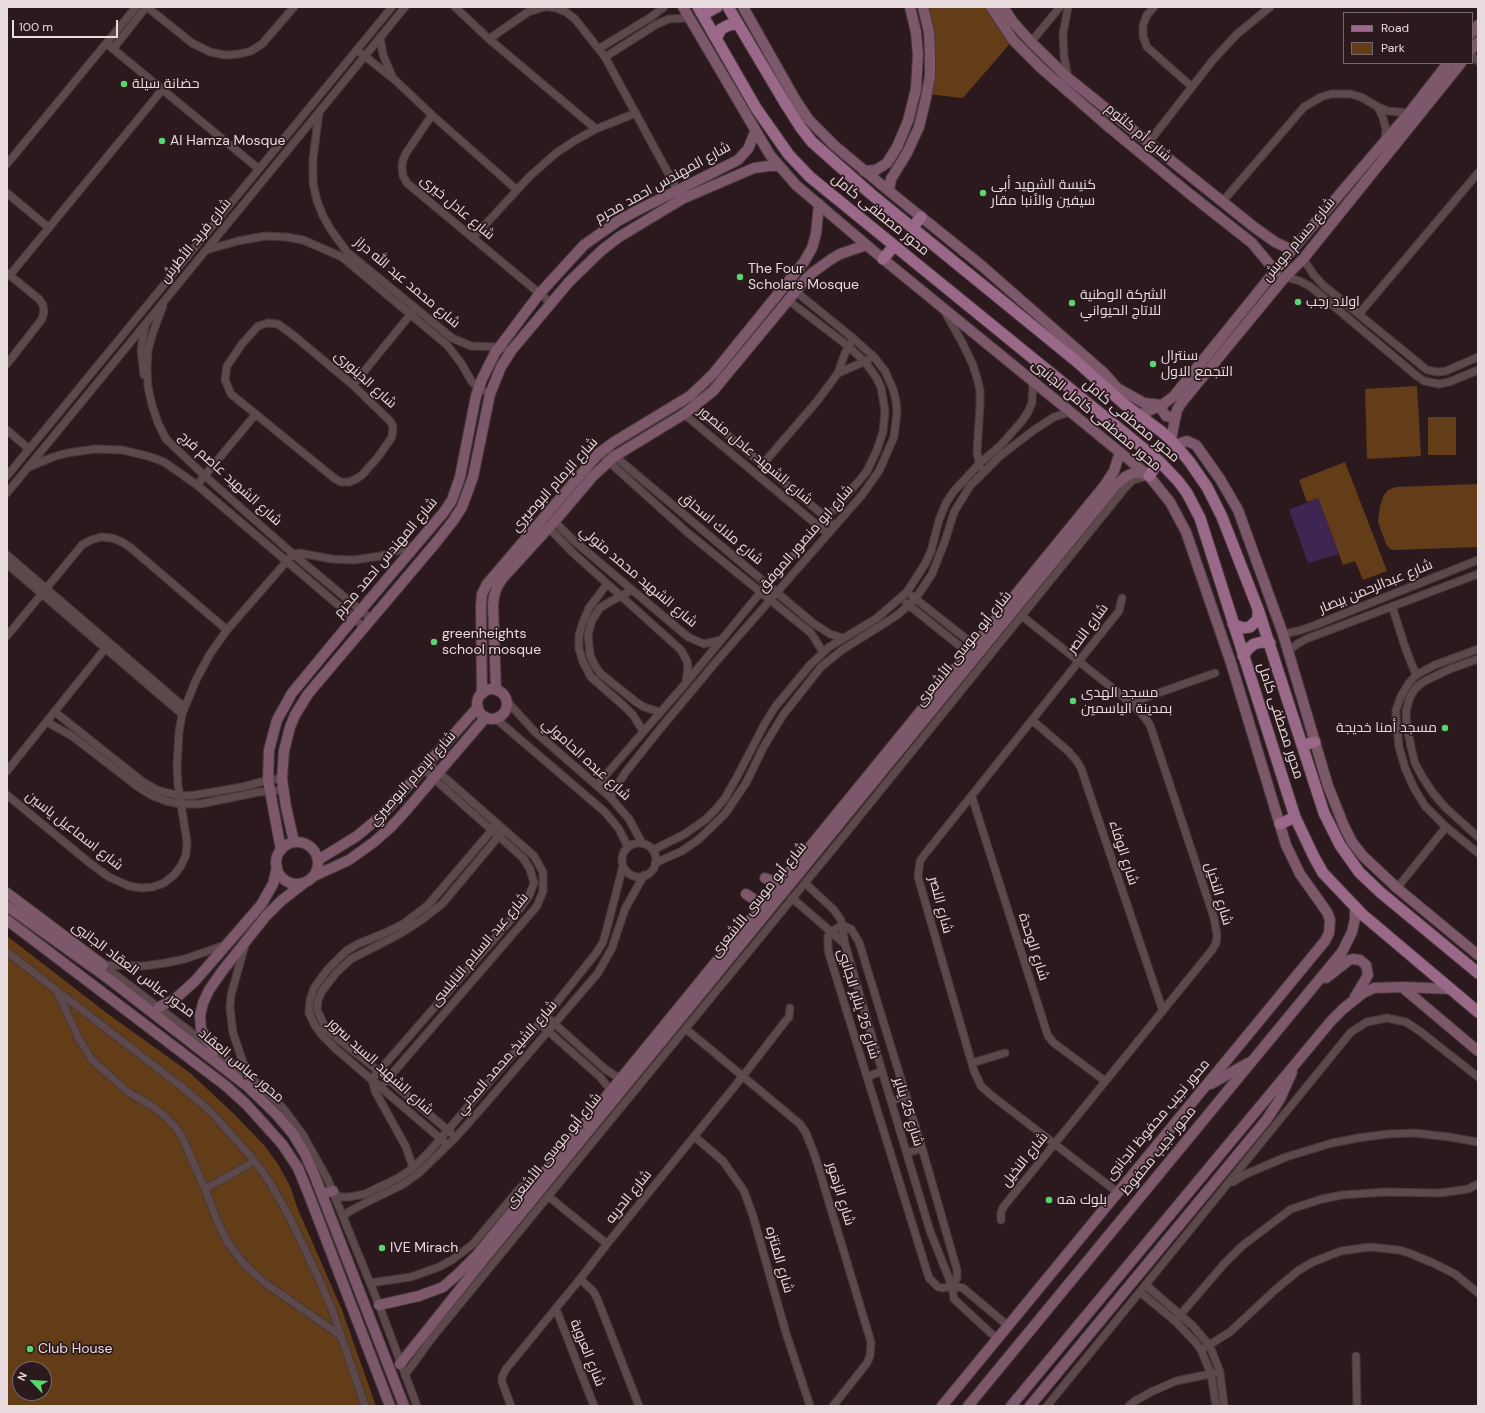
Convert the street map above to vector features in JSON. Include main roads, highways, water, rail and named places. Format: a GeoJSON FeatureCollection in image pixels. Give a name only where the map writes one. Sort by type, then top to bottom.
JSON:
{"type":"FeatureCollection","features":[{"type":"Feature","properties":{"kind":"main road"},"geometry":{"type":"LineString","coordinates":[[699,8],[708,12],[717,7]]}},
{"type":"Feature","properties":{"kind":"main road","name":"محور مصطفى كامل"},"geometry":{"type":"LineString","coordinates":[[728,7],[785,103],[812,142],[912,228],[1076,361],[1124,404],[1173,443],[1195,469],[1215,501],[1258,609],[1324,813],[1340,846],[1348,859],[1359,872],[1380,892],[1478,973]]}},
{"type":"Feature","properties":{"kind":"main road","name":"محور مصطفى كامل"},"geometry":{"type":"LineString","coordinates":[[699,8],[717,37],[756,108],[789,155],[810,177],[1158,461],[1169,471],[1187,493],[1200,518],[1295,817],[1323,873],[1355,906],[1478,1012]]}},
{"type":"Feature","properties":{"kind":"main road"},"geometry":{"type":"LineString","coordinates":[[717,37],[721,29],[738,24]]}},
{"type":"Feature","properties":{"kind":"main road"},"geometry":{"type":"LineString","coordinates":[[912,228],[921,217]]}},
{"type":"Feature","properties":{"kind":"main road"},"geometry":{"type":"LineString","coordinates":[[883,259],[894,246]]}},
{"type":"Feature","properties":{"kind":"main road"},"geometry":{"type":"LineString","coordinates":[[1149,476],[1158,461]]}},
{"type":"Feature","properties":{"kind":"main road"},"geometry":{"type":"LineString","coordinates":[[1233,624],[1243,628],[1250,627],[1258,619],[1258,609]]}},
{"type":"Feature","properties":{"kind":"main road"},"geometry":{"type":"LineString","coordinates":[[1243,656],[1254,644],[1262,642],[1270,643]]}},
{"type":"Feature","properties":{"kind":"main road"},"geometry":{"type":"LineString","coordinates":[[1303,745],[1315,742]]}},
{"type":"Feature","properties":{"kind":"main road"},"geometry":{"type":"LineString","coordinates":[[1280,824],[1295,817]]}},
{"type":"Feature","properties":{"kind":"place","name":"حضانة سيلة"},"geometry":{"type":"Point","coordinates":[124,84]}},
{"type":"Feature","properties":{"kind":"place","name":"Al Hamza Mosque"},"geometry":{"type":"Point","coordinates":[162,141]}},
{"type":"Feature","properties":{"kind":"place","name":"كنيسة الشهيد أبي سيفين والأنبا مقار"},"geometry":{"type":"Point","coordinates":[983,193]}},
{"type":"Feature","properties":{"kind":"place","name":"The Four Scholars Mosque"},"geometry":{"type":"Point","coordinates":[740,277]}},
{"type":"Feature","properties":{"kind":"place","name":"اولاد رجب"},"geometry":{"type":"Point","coordinates":[1298,302]}},
{"type":"Feature","properties":{"kind":"place","name":"الشركة الوطنية للاتاج الحيواني"},"geometry":{"type":"Point","coordinates":[1072,303]}},
{"type":"Feature","properties":{"kind":"place","name":"سنترال التجمع الاول"},"geometry":{"type":"Point","coordinates":[1153,364]}},
{"type":"Feature","properties":{"kind":"place","name":"greenheights school mosque"},"geometry":{"type":"Point","coordinates":[434,642]}},
{"type":"Feature","properties":{"kind":"place","name":"مسجد الهدى بمدينة الياسمين"},"geometry":{"type":"Point","coordinates":[1073,701]}},
{"type":"Feature","properties":{"kind":"place","name":"مسجد أمنا خديجة"},"geometry":{"type":"Point","coordinates":[1445,728]}},
{"type":"Feature","properties":{"kind":"place","name":"بلوك هه"},"geometry":{"type":"Point","coordinates":[1049,1200]}},
{"type":"Feature","properties":{"kind":"place","name":"IVE Mirach"},"geometry":{"type":"Point","coordinates":[382,1248]}},
{"type":"Feature","properties":{"kind":"place","name":"Club House"},"geometry":{"type":"Point","coordinates":[30,1349]}}]}
